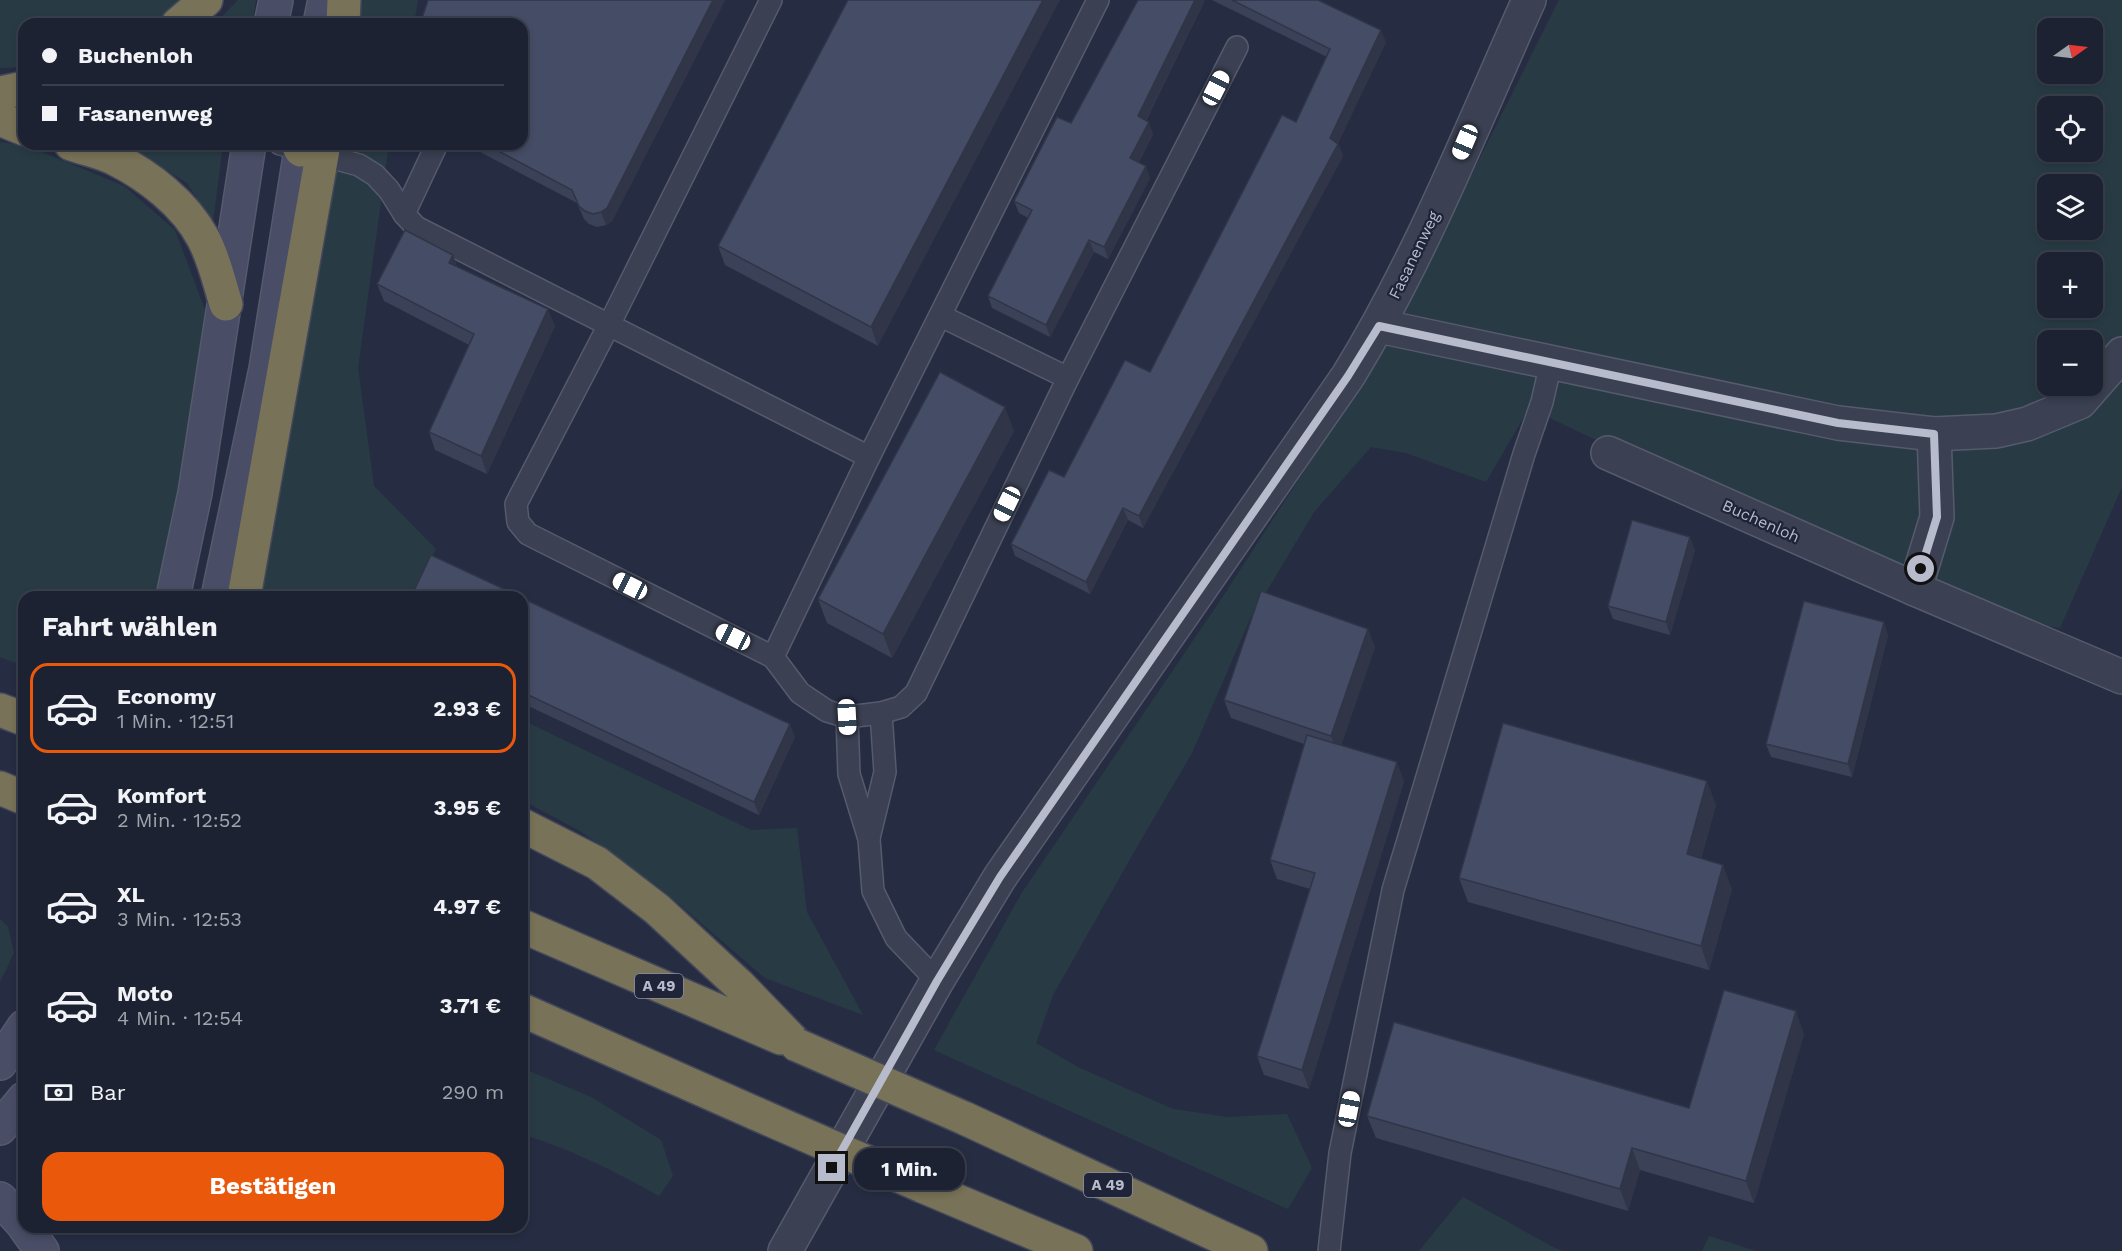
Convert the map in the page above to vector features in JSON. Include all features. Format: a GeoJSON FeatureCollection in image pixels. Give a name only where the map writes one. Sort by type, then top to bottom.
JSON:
{"type":"FeatureCollection","features":[{"type":"Feature","properties":{"kind":"highway"},"geometry":{"type":"LineString","coordinates":[[185,18],[206,0]]}},
{"type":"Feature","properties":{"kind":"highway"},"geometry":{"type":"LineString","coordinates":[[342,18],[344,0]]}},
{"type":"Feature","properties":{"kind":"highway"},"geometry":{"type":"LineString","coordinates":[[0,93],[18,89]]}},
{"type":"Feature","properties":{"kind":"highway"},"geometry":{"type":"LineString","coordinates":[[0,119],[18,126]]}},
{"type":"Feature","properties":{"kind":"highway"},"geometry":{"type":"LineString","coordinates":[[89,150],[114,158],[157,185],[186,213],[203,237],[215,265],[225,304]]}},
{"type":"Feature","properties":{"kind":"highway"},"geometry":{"type":"LineString","coordinates":[[245,591],[304,150]]}},
{"type":"Feature","properties":{"kind":"highway"},"geometry":{"type":"LineString","coordinates":[[0,710],[18,717]]}},
{"type":"Feature","properties":{"kind":"highway"},"geometry":{"type":"LineString","coordinates":[[0,788],[18,796]]}},
{"type":"Feature","properties":{"kind":"highway"},"geometry":{"type":"LineString","coordinates":[[528,828],[597,863],[657,909],[739,985],[797,1045]]}},
{"type":"Feature","properties":{"kind":"highway","name":"A 49"},"geometry":{"type":"LineString","coordinates":[[528,929],[964,1118],[1251,1251]]}},
{"type":"Feature","properties":{"kind":"highway"},"geometry":{"type":"LineString","coordinates":[[528,1013],[922,1186],[1076,1251]]}},
{"type":"Feature","properties":{"kind":"main road"},"geometry":{"type":"LineString","coordinates":[[272,18],[276,0]]}},
{"type":"Feature","properties":{"kind":"main road"},"geometry":{"type":"LineString","coordinates":[[321,18],[325,0]]}},
{"type":"Feature","properties":{"kind":"main road"},"geometry":{"type":"LineString","coordinates":[[174,591],[195,493],[248,150]]}},
{"type":"Feature","properties":{"kind":"main road"},"geometry":{"type":"LineString","coordinates":[[219,591],[266,369],[303,150]]}},
{"type":"Feature","properties":{"kind":"main road"},"geometry":{"type":"LineString","coordinates":[[0,1063],[18,1036]]}},
{"type":"Feature","properties":{"kind":"main road"},"geometry":{"type":"LineString","coordinates":[[0,1128],[18,1106]]}},
{"type":"Feature","properties":{"kind":"main road"},"geometry":{"type":"LineString","coordinates":[[0,1199],[18,1218]]}},
{"type":"Feature","properties":{"kind":"main road"},"geometry":{"type":"LineString","coordinates":[[30,1233],[42,1251]]}},
{"type":"Feature","properties":{"kind":"main road"},"geometry":{"type":"LineString","coordinates":[[52,1233],[56,1251]]}},
{"type":"Feature","properties":{"kind":"street","name":"Fasanenweg"},"geometry":{"type":"LineString","coordinates":[[785,1251],[937,981],[1000,877],[1341,386],[1379,326],[1429,224],[1529,0]]}},
{"type":"Feature","properties":{"kind":"street"},"geometry":{"type":"LineString","coordinates":[[1379,326],[1838,423],[1934,434],[1996,431],[2027,424],[2080,402],[2122,354]]}},
{"type":"Feature","properties":{"kind":"street"},"geometry":{"type":"LineString","coordinates":[[1915,589],[1937,517],[1934,434]]}},
{"type":"Feature","properties":{"kind":"street","name":"Buchenloh"},"geometry":{"type":"LineString","coordinates":[[1608,453],[1915,589],[2122,677]]}},
{"type":"Feature","properties":{"kind":"lane"},"geometry":{"type":"LineString","coordinates":[[771,0],[609,325],[516,504],[518,522],[528,534],[773,657],[800,693],[827,711],[847,717],[881,713],[901,707],[916,693],[1068,378],[1237,47]]}},
{"type":"Feature","properties":{"kind":"lane"},"geometry":{"type":"LineString","coordinates":[[773,657],[869,457],[1098,0]]}},
{"type":"Feature","properties":{"kind":"lane"},"geometry":{"type":"LineString","coordinates":[[313,150],[359,165],[375,175],[416,226],[869,457]]}},
{"type":"Feature","properties":{"kind":"lane"},"geometry":{"type":"LineString","coordinates":[[404,213],[434,150]]}},
{"type":"Feature","properties":{"kind":"lane"},"geometry":{"type":"LineString","coordinates":[[941,316],[1068,378]]}},
{"type":"Feature","properties":{"kind":"lane"},"geometry":{"type":"LineString","coordinates":[[1329,1251],[1340,1153],[1393,890],[1524,454],[1542,402],[1551,363]]}},
{"type":"Feature","properties":{"kind":"lane"},"geometry":{"type":"LineString","coordinates":[[869,839],[885,772],[881,713]]}},
{"type":"Feature","properties":{"kind":"lane"},"geometry":{"type":"LineString","coordinates":[[847,717],[849,774],[869,839],[873,891],[896,938],[937,981]]}},
{"type":"Feature","properties":{"kind":"shaded area"},"geometry":{"type":"Polygon","coordinates":[[[0,0],[183,0],[159,18],[18,18],[18,67],[0,68],[0,0]]]}},
{"type":"Feature","properties":{"kind":"shaded area"},"geometry":{"type":"Polygon","coordinates":[[[238,0],[256,0],[253,18],[221,18],[238,0]]]}},
{"type":"Feature","properties":{"kind":"shaded area"},"geometry":{"type":"Polygon","coordinates":[[[356,0],[418,0],[415,18],[354,18],[356,0]]]}},
{"type":"Feature","properties":{"kind":"shaded area"},"geometry":{"type":"Polygon","coordinates":[[[1559,0],[2122,0],[2122,487],[2060,628],[1949,609],[1529,408],[1486,482],[1406,453],[1371,447],[1314,512],[1250,619],[1192,753],[1053,995],[1036,1043],[1080,1068],[1173,1109],[1228,1117],[1287,1114],[1312,1168],[1288,1209],[934,1050],[1021,894],[1222,598],[1389,340],[1559,0]]]}},
{"type":"Feature","properties":{"kind":"shaded area"},"geometry":{"type":"Polygon","coordinates":[[[0,142],[18,145],[18,150],[37,150],[124,186],[175,230],[205,310],[179,503],[159,591],[18,591],[18,664],[0,657],[0,142]]]}},
{"type":"Feature","properties":{"kind":"shaded area"},"geometry":{"type":"Polygon","coordinates":[[[135,150],[222,150],[213,223],[187,183],[135,150]]]}},
{"type":"Feature","properties":{"kind":"shaded area"},"geometry":{"type":"Polygon","coordinates":[[[334,150],[388,150],[358,368],[374,486],[436,549],[416,591],[261,591],[274,531],[299,359],[334,150]]]}},
{"type":"Feature","properties":{"kind":"shaded area"},"geometry":{"type":"Polygon","coordinates":[[[528,723],[751,830],[797,828],[807,912],[863,1015],[765,978],[665,892],[580,831],[528,803],[528,723]]]}},
{"type":"Feature","properties":{"kind":"shaded area"},"geometry":{"type":"Polygon","coordinates":[[[0,919],[8,927],[14,953],[0,982],[0,919]]]}},
{"type":"Feature","properties":{"kind":"shaded area"},"geometry":{"type":"Polygon","coordinates":[[[528,1071],[591,1097],[661,1140],[673,1176],[659,1196],[592,1161],[528,1136],[528,1071]]]}},
{"type":"Feature","properties":{"kind":"shaded area"},"geometry":{"type":"Polygon","coordinates":[[[1463,1197],[1553,1247],[1563,1251],[1419,1251],[1463,1197]]]}},
{"type":"Feature","properties":{"kind":"shaded area"},"geometry":{"type":"Polygon","coordinates":[[[1709,1236],[1756,1251],[1702,1251],[1709,1236]]]}},
{"type":"Feature","properties":{"kind":"building"},"geometry":{"type":"Polygon","coordinates":[[[428,0],[713,0],[607,208],[593,214],[579,206],[572,190],[496,150],[528,150],[528,18],[422,18],[428,0]]]}},
{"type":"Feature","properties":{"kind":"building"},"geometry":{"type":"Polygon","coordinates":[[[848,0],[1043,0],[871,327],[718,246],[848,0]]]}},
{"type":"Feature","properties":{"kind":"building"},"geometry":{"type":"Polygon","coordinates":[[[1138,0],[1195,0],[1138,116],[1149,122],[1130,158],[1146,166],[1104,247],[1089,240],[1046,325],[988,296],[1032,210],[1014,201],[1057,117],[1071,123],[1138,0]]]}},
{"type":"Feature","properties":{"kind":"building"},"geometry":{"type":"Polygon","coordinates":[[[1232,0],[1318,0],[1381,30],[1330,138],[1338,144],[1139,516],[1123,508],[1086,582],[1011,544],[1049,470],[1064,477],[1125,360],[1150,372],[1282,115],[1296,122],[1330,49],[1232,0]]]}},
{"type":"Feature","properties":{"kind":"building"},"geometry":{"type":"Polygon","coordinates":[[[405,230],[453,255],[449,263],[548,309],[481,456],[429,432],[474,334],[377,284],[405,230]]]}},
{"type":"Feature","properties":{"kind":"building"},"geometry":{"type":"Polygon","coordinates":[[[940,372],[1005,407],[883,634],[818,599],[940,372]]]}},
{"type":"Feature","properties":{"kind":"building"},"geometry":{"type":"Polygon","coordinates":[[[1632,520],[1690,537],[1666,622],[1608,606],[1632,520]]]}},
{"type":"Feature","properties":{"kind":"building"},"geometry":{"type":"Polygon","coordinates":[[[431,555],[508,591],[414,591],[431,555]]]}},
{"type":"Feature","properties":{"kind":"building"},"geometry":{"type":"Polygon","coordinates":[[[1261,591],[1368,629],[1331,736],[1224,700],[1261,591]]]}},
{"type":"Feature","properties":{"kind":"building"},"geometry":{"type":"Polygon","coordinates":[[[528,601],[790,724],[754,802],[528,695],[528,601]]]}},
{"type":"Feature","properties":{"kind":"building"},"geometry":{"type":"Polygon","coordinates":[[[1804,601],[1884,622],[1848,764],[1766,744],[1804,601]]]}},
{"type":"Feature","properties":{"kind":"building"},"geometry":{"type":"Polygon","coordinates":[[[1503,723],[1707,781],[1687,854],[1723,865],[1701,946],[1459,878],[1503,723]]]}},
{"type":"Feature","properties":{"kind":"building"},"geometry":{"type":"Polygon","coordinates":[[[1307,735],[1397,762],[1302,1070],[1257,1056],[1315,873],[1270,860],[1307,735]]]}},
{"type":"Feature","properties":{"kind":"building"},"geometry":{"type":"Polygon","coordinates":[[[1724,990],[1796,1011],[1746,1181],[1632,1148],[1620,1189],[1367,1116],[1394,1022],[1689,1108],[1724,990]]]}},
{"type":"Feature","properties":{"kind":"route"},"geometry":{"type":"LineString","coordinates":[[832,1168],[937,981],[1000,877],[1348,376],[1379,326],[1838,423],[1934,434],[1937,517],[1921,569]]}}]}
